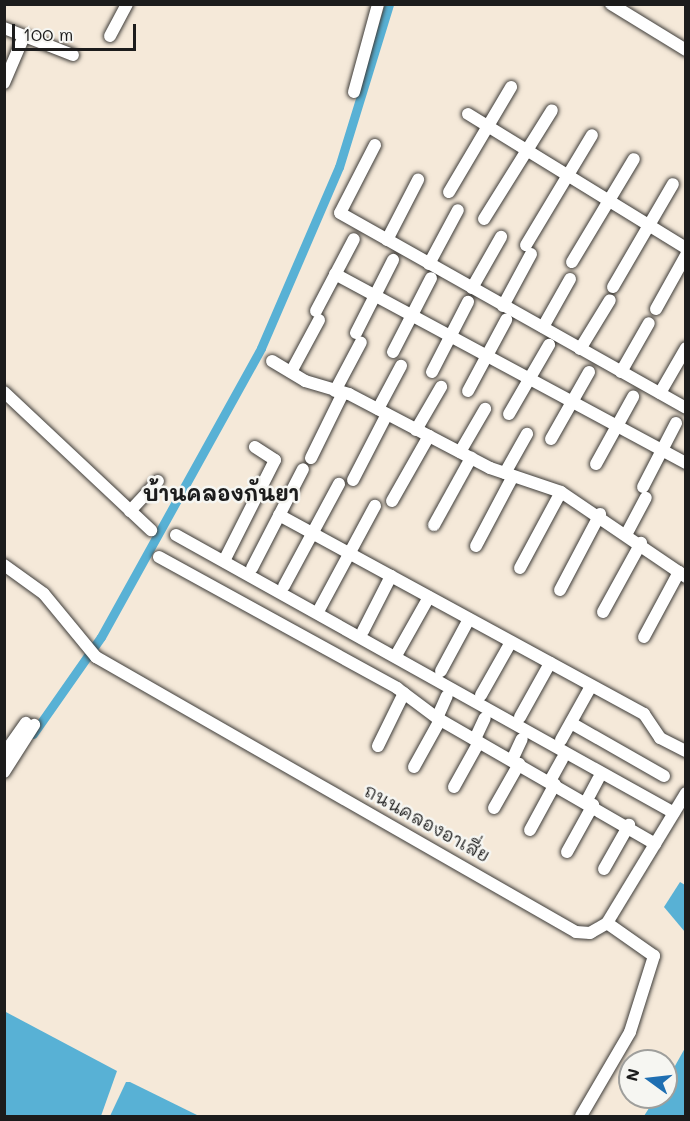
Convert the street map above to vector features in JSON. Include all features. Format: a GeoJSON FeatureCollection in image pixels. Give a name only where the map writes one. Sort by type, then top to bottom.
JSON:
{"type":"FeatureCollection","features":[{"type":"Feature","properties":{"kind":"street"},"geometry":{"type":"LineString","coordinates":[[110,36],[127,4]]}},
{"type":"Feature","properties":{"kind":"street"},"geometry":{"type":"LineString","coordinates":[[354,92],[378,4]]}},
{"type":"Feature","properties":{"kind":"street"},"geometry":{"type":"LineString","coordinates":[[611,4],[686,50]]}},
{"type":"Feature","properties":{"kind":"street"},"geometry":{"type":"LineString","coordinates":[[4,28],[73,56]]}},
{"type":"Feature","properties":{"kind":"street"},"geometry":{"type":"LineString","coordinates":[[4,83],[24,36]]}},
{"type":"Feature","properties":{"kind":"street"},"geometry":{"type":"LineString","coordinates":[[448,192],[511,87]]}},
{"type":"Feature","properties":{"kind":"street"},"geometry":{"type":"LineString","coordinates":[[484,219],[552,110]]}},
{"type":"Feature","properties":{"kind":"street"},"geometry":{"type":"LineString","coordinates":[[468,114],[686,248]]}},
{"type":"Feature","properties":{"kind":"street"},"geometry":{"type":"LineString","coordinates":[[503,306],[567,175],[592,135]]}},
{"type":"Feature","properties":{"kind":"street"},"geometry":{"type":"LineString","coordinates":[[375,145],[340,213],[686,408]]}},
{"type":"Feature","properties":{"kind":"street"},"geometry":{"type":"LineString","coordinates":[[572,262],[634,159]]}},
{"type":"Feature","properties":{"kind":"street"},"geometry":{"type":"LineString","coordinates":[[387,240],[418,180]]}},
{"type":"Feature","properties":{"kind":"street"},"geometry":{"type":"LineString","coordinates":[[613,287],[673,184]]}},
{"type":"Feature","properties":{"kind":"street"},"geometry":{"type":"LineString","coordinates":[[429,264],[458,210]]}},
{"type":"Feature","properties":{"kind":"street"},"geometry":{"type":"LineString","coordinates":[[472,288],[501,237]]}},
{"type":"Feature","properties":{"kind":"street"},"geometry":{"type":"LineString","coordinates":[[291,372],[335,274],[354,239]]}},
{"type":"Feature","properties":{"kind":"street"},"geometry":{"type":"LineString","coordinates":[[656,309],[686,255]]}},
{"type":"Feature","properties":{"kind":"street"},"geometry":{"type":"LineString","coordinates":[[311,458],[339,392],[375,294],[393,260]]}},
{"type":"Feature","properties":{"kind":"street"},"geometry":{"type":"LineString","coordinates":[[335,274],[686,463]]}},
{"type":"Feature","properties":{"kind":"street"},"geometry":{"type":"LineString","coordinates":[[393,352],[431,278]]}},
{"type":"Feature","properties":{"kind":"street"},"geometry":{"type":"LineString","coordinates":[[543,327],[570,279]]}},
{"type":"Feature","properties":{"kind":"street"},"geometry":{"type":"LineString","coordinates":[[580,349],[610,300]]}},
{"type":"Feature","properties":{"kind":"street"},"geometry":{"type":"LineString","coordinates":[[432,372],[468,302]]}},
{"type":"Feature","properties":{"kind":"street"},"geometry":{"type":"LineString","coordinates":[[468,391],[506,320]]}},
{"type":"Feature","properties":{"kind":"street"},"geometry":{"type":"LineString","coordinates":[[621,372],[649,322]]}},
{"type":"Feature","properties":{"kind":"street"},"geometry":{"type":"LineString","coordinates":[[509,414],[549,345]]}},
{"type":"Feature","properties":{"kind":"street"},"geometry":{"type":"LineString","coordinates":[[660,393],[686,348]]}},
{"type":"Feature","properties":{"kind":"street"},"geometry":{"type":"LineString","coordinates":[[272,361],[291,372],[382,412],[465,455],[509,474],[561,492],[600,514],[641,543],[682,574],[644,637]]}},
{"type":"Feature","properties":{"kind":"street"},"geometry":{"type":"LineString","coordinates":[[353,480],[401,366]]}},
{"type":"Feature","properties":{"kind":"street"},"geometry":{"type":"LineString","coordinates":[[551,439],[589,372]]}},
{"type":"Feature","properties":{"kind":"street"},"geometry":{"type":"LineString","coordinates":[[416,430],[441,387]]}},
{"type":"Feature","properties":{"kind":"street"},"geometry":{"type":"LineString","coordinates":[[4,392],[150,530]]}},
{"type":"Feature","properties":{"kind":"street"},"geometry":{"type":"LineString","coordinates":[[596,464],[633,397]]}},
{"type":"Feature","properties":{"kind":"street"},"geometry":{"type":"LineString","coordinates":[[434,525],[485,409]]}},
{"type":"Feature","properties":{"kind":"street"},"geometry":{"type":"LineString","coordinates":[[627,533],[662,450],[676,423]]}},
{"type":"Feature","properties":{"kind":"street"},"geometry":{"type":"LineString","coordinates":[[476,546],[527,434]]}},
{"type":"Feature","properties":{"kind":"street"},"geometry":{"type":"LineString","coordinates":[[392,501],[429,436]]}},
{"type":"Feature","properties":{"kind":"street"},"geometry":{"type":"LineString","coordinates":[[224,561],[275,460],[255,447]]}},
{"type":"Feature","properties":{"kind":"street"},"geometry":{"type":"LineString","coordinates":[[252,568],[303,469]]}},
{"type":"Feature","properties":{"kind":"street"},"geometry":{"type":"LineString","coordinates":[[130,511],[158,481]]}},
{"type":"Feature","properties":{"kind":"street"},"geometry":{"type":"LineString","coordinates":[[284,586],[339,484]]}},
{"type":"Feature","properties":{"kind":"street"},"geometry":{"type":"LineString","coordinates":[[520,568],[561,492]]}},
{"type":"Feature","properties":{"kind":"street"},"geometry":{"type":"LineString","coordinates":[[320,608],[375,506]]}},
{"type":"Feature","properties":{"kind":"street"},"geometry":{"type":"LineString","coordinates":[[560,590],[600,514]]}},
{"type":"Feature","properties":{"kind":"street"},"geometry":{"type":"LineString","coordinates":[[279,515],[644,714],[660,738],[686,751]]}},
{"type":"Feature","properties":{"kind":"street"},"geometry":{"type":"LineString","coordinates":[[176,535],[674,813]]}},
{"type":"Feature","properties":{"kind":"street"},"geometry":{"type":"LineString","coordinates":[[603,612],[641,543]]}},
{"type":"Feature","properties":{"kind":"street"},"geometry":{"type":"LineString","coordinates":[[159,557],[404,693],[439,719],[629,825],[655,844]]}},
{"type":"Feature","properties":{"kind":"street","name":"ถนนคลองอาเสี่ย"},"geometry":{"type":"LineString","coordinates":[[4,565],[44,594],[96,657],[576,932],[590,933],[607,922]]}},
{"type":"Feature","properties":{"kind":"street"},"geometry":{"type":"LineString","coordinates":[[363,631],[391,576]]}},
{"type":"Feature","properties":{"kind":"street"},"geometry":{"type":"LineString","coordinates":[[398,652],[429,597]]}},
{"type":"Feature","properties":{"kind":"street"},"geometry":{"type":"LineString","coordinates":[[441,671],[469,619]]}},
{"type":"Feature","properties":{"kind":"street"},"geometry":{"type":"LineString","coordinates":[[481,695],[511,642]]}},
{"type":"Feature","properties":{"kind":"street"},"geometry":{"type":"LineString","coordinates":[[520,717],[550,663]]}},
{"type":"Feature","properties":{"kind":"street"},"geometry":{"type":"LineString","coordinates":[[561,740],[591,686]]}},
{"type":"Feature","properties":{"kind":"street"},"geometry":{"type":"LineString","coordinates":[[378,746],[404,693]]}},
{"type":"Feature","properties":{"kind":"street"},"geometry":{"type":"LineString","coordinates":[[414,767],[439,719],[447,696]]}},
{"type":"Feature","properties":{"kind":"street"},"geometry":{"type":"LineString","coordinates":[[454,788],[485,718]]}},
{"type":"Feature","properties":{"kind":"street"},"geometry":{"type":"LineString","coordinates":[[571,723],[664,776]]}},
{"type":"Feature","properties":{"kind":"street"},"geometry":{"type":"LineString","coordinates":[[4,754],[30,724],[4,772]]}},
{"type":"Feature","properties":{"kind":"street"},"geometry":{"type":"LineString","coordinates":[[494,808],[515,762],[522,739]]}},
{"type":"Feature","properties":{"kind":"street"},"geometry":{"type":"LineString","coordinates":[[530,830],[562,759]]}},
{"type":"Feature","properties":{"kind":"street"},"geometry":{"type":"LineString","coordinates":[[567,852],[590,804],[598,779]]}},
{"type":"Feature","properties":{"kind":"street"},"geometry":{"type":"LineString","coordinates":[[581,1116],[630,1032],[654,956],[607,922],[686,793]]}},
{"type":"Feature","properties":{"kind":"street"},"geometry":{"type":"LineString","coordinates":[[604,869],[629,825]]}},
{"type":"Feature","properties":{"kind":"water"},"geometry":{"type":"Polygon","coordinates":[[[680,882],[685,885],[685,932],[664,907],[680,882]]]}},
{"type":"Feature","properties":{"kind":"water"},"geometry":{"type":"Polygon","coordinates":[[[4,1011],[117,1071],[101,1116],[5,1116],[4,1011]]]}},
{"type":"Feature","properties":{"kind":"water"},"geometry":{"type":"Polygon","coordinates":[[[685,1048],[685,1116],[644,1116],[648,1109],[678,1109],[678,1061],[685,1048]]]}},
{"type":"Feature","properties":{"kind":"water"},"geometry":{"type":"Polygon","coordinates":[[[126,1082],[130,1082],[199,1116],[110,1116],[126,1082]]]}},
{"type":"Feature","properties":{"kind":"waterway"},"geometry":{"type":"LineString","coordinates":[[33,734],[101,637],[261,348],[339,167],[389,4]]}},
{"type":"Feature","properties":{"kind":"district","name":"บ้านคลองกันยา"},"geometry":{"type":"Point","coordinates":[221,493]}}]}
